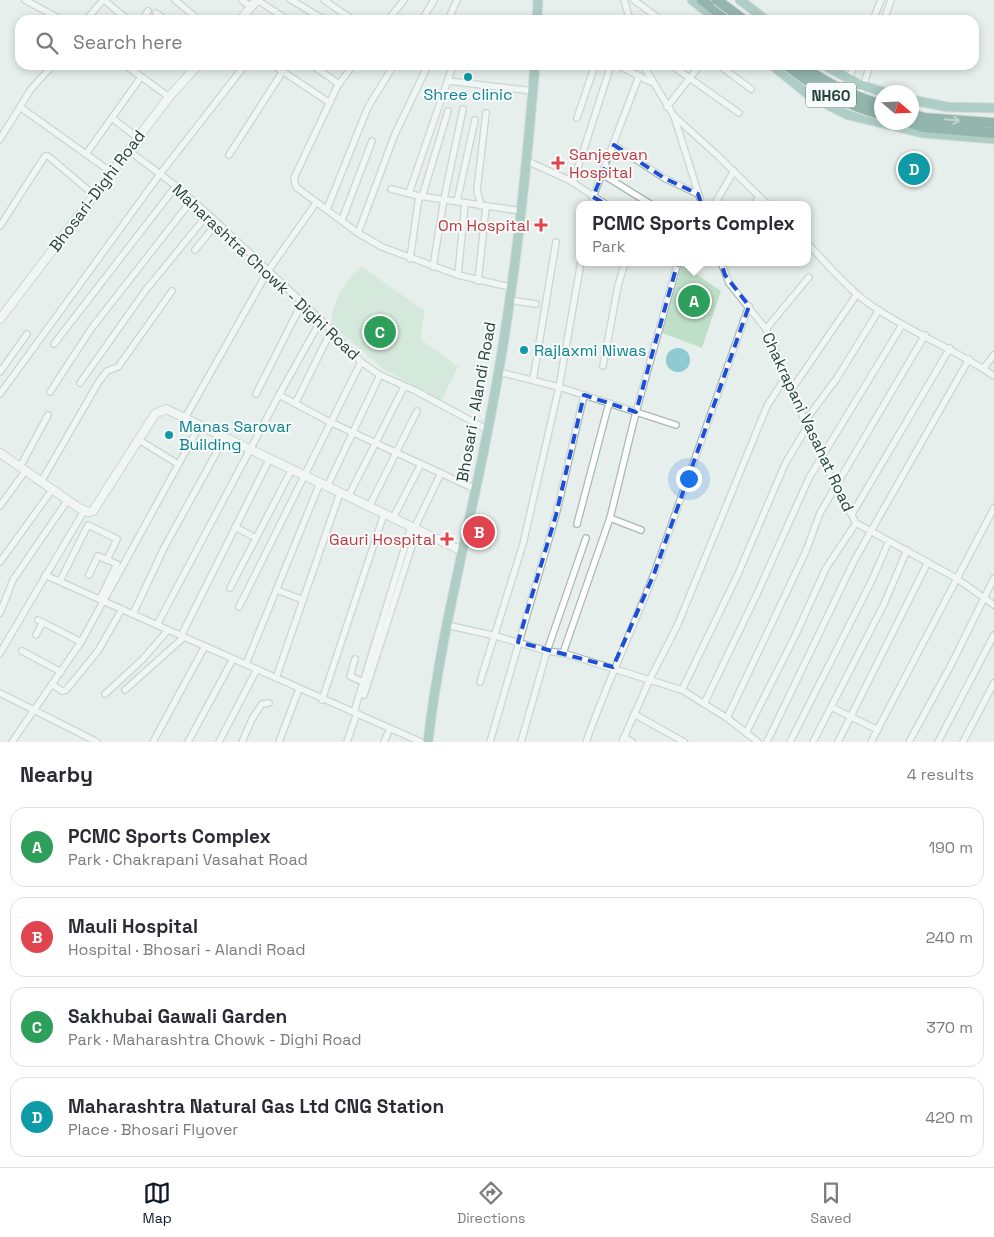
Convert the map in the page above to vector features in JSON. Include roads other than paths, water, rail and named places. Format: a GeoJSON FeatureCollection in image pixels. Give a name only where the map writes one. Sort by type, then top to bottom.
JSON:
{"type":"FeatureCollection","features":[{"type":"Feature","properties":{"kind":"highway"},"geometry":{"type":"LineString","coordinates":[[702,0],[722,15]]}},
{"type":"Feature","properties":{"kind":"highway"},"geometry":{"type":"LineString","coordinates":[[718,0],[738,15]]}},
{"type":"Feature","properties":{"kind":"highway","name":"NH60"},"geometry":{"type":"LineString","coordinates":[[793,70],[815,87],[856,107],[874,113]]}},
{"type":"Feature","properties":{"kind":"highway","name":"NH60"},"geometry":{"type":"LineString","coordinates":[[808,70],[820,79],[859,98],[874,103]]}},
{"type":"Feature","properties":{"kind":"highway"},"geometry":{"type":"LineString","coordinates":[[919,116],[994,123]]}},
{"type":"Feature","properties":{"kind":"highway"},"geometry":{"type":"LineString","coordinates":[[919,126],[994,133]]}},
{"type":"Feature","properties":{"kind":"main road"},"geometry":{"type":"LineString","coordinates":[[537,15],[538,0]]}},
{"type":"Feature","properties":{"kind":"main road"},"geometry":{"type":"LineString","coordinates":[[692,0],[711,15]]}},
{"type":"Feature","properties":{"kind":"main road"},"geometry":{"type":"LineString","coordinates":[[737,15],[743,2],[760,15]]}},
{"type":"Feature","properties":{"kind":"main road","name":"Bhosari - Alandi Road"},"geometry":{"type":"LineString","coordinates":[[428,742],[446,625],[499,372],[527,161],[535,70]]}},
{"type":"Feature","properties":{"kind":"main road"},"geometry":{"type":"LineString","coordinates":[[778,70],[810,96],[852,116],[922,133],[994,139]]}},
{"type":"Feature","properties":{"kind":"main road"},"geometry":{"type":"LineString","coordinates":[[833,70],[874,89]]}},
{"type":"Feature","properties":{"kind":"main road"},"geometry":{"type":"LineString","coordinates":[[919,101],[948,106],[994,108]]}},
{"type":"Feature","properties":{"kind":"street"},"geometry":{"type":"LineString","coordinates":[[25,0],[53,15]]}},
{"type":"Feature","properties":{"kind":"street"},"geometry":{"type":"LineString","coordinates":[[90,15],[104,0],[122,15]]}},
{"type":"Feature","properties":{"kind":"street"},"geometry":{"type":"LineString","coordinates":[[175,0],[193,15]]}},
{"type":"Feature","properties":{"kind":"street"},"geometry":{"type":"LineString","coordinates":[[242,0],[251,7]]}},
{"type":"Feature","properties":{"kind":"street"},"geometry":{"type":"LineString","coordinates":[[246,15],[257,0],[280,15]]}},
{"type":"Feature","properties":{"kind":"street"},"geometry":{"type":"LineString","coordinates":[[291,0],[316,15]]}},
{"type":"Feature","properties":{"kind":"street"},"geometry":{"type":"LineString","coordinates":[[324,0],[346,15]]}},
{"type":"Feature","properties":{"kind":"street"},"geometry":{"type":"LineString","coordinates":[[392,15],[404,0]]}},
{"type":"Feature","properties":{"kind":"street"},"geometry":{"type":"LineString","coordinates":[[425,15],[434,0]]}},
{"type":"Feature","properties":{"kind":"street"},"geometry":{"type":"LineString","coordinates":[[450,15],[457,0]]}},
{"type":"Feature","properties":{"kind":"street"},"geometry":{"type":"LineString","coordinates":[[624,0],[628,15]]}},
{"type":"Feature","properties":{"kind":"street"},"geometry":{"type":"LineString","coordinates":[[634,0],[654,15]]}},
{"type":"Feature","properties":{"kind":"street"},"geometry":{"type":"LineString","coordinates":[[876,15],[881,0]]}},
{"type":"Feature","properties":{"kind":"street"},"geometry":{"type":"LineString","coordinates":[[886,15],[891,0]]}},
{"type":"Feature","properties":{"kind":"street"},"geometry":{"type":"LineString","coordinates":[[145,15],[148,11]]}},
{"type":"Feature","properties":{"kind":"street"},"geometry":{"type":"LineString","coordinates":[[0,139],[20,106],[49,70]]}},
{"type":"Feature","properties":{"kind":"street"},"geometry":{"type":"LineString","coordinates":[[132,70],[169,97]]}},
{"type":"Feature","properties":{"kind":"street","name":"Bhosari-Dighi Road"},"geometry":{"type":"LineString","coordinates":[[0,319],[169,97],[193,70]]}},
{"type":"Feature","properties":{"kind":"street"},"geometry":{"type":"LineString","coordinates":[[0,394],[160,174],[241,70]]}},
{"type":"Feature","properties":{"kind":"street"},"geometry":{"type":"LineString","coordinates":[[280,70],[330,102]]}},
{"type":"Feature","properties":{"kind":"street"},"geometry":{"type":"LineString","coordinates":[[319,70],[339,84]]}},
{"type":"Feature","properties":{"kind":"street"},"geometry":{"type":"LineString","coordinates":[[349,70],[339,84],[294,178],[296,187],[358,233],[382,247],[433,267],[478,281],[510,288]]}},
{"type":"Feature","properties":{"kind":"street"},"geometry":{"type":"LineString","coordinates":[[327,209],[368,107],[391,70]]}},
{"type":"Feature","properties":{"kind":"street"},"geometry":{"type":"LineString","coordinates":[[358,233],[395,134],[426,70]]}},
{"type":"Feature","properties":{"kind":"street"},"geometry":{"type":"LineString","coordinates":[[408,193],[452,70]]}},
{"type":"Feature","properties":{"kind":"street"},"geometry":{"type":"LineString","coordinates":[[577,118],[593,70]]}},
{"type":"Feature","properties":{"kind":"street"},"geometry":{"type":"LineString","coordinates":[[573,183],[609,70]]}},
{"type":"Feature","properties":{"kind":"street"},"geometry":{"type":"LineString","coordinates":[[627,70],[653,83]]}},
{"type":"Feature","properties":{"kind":"street"},"geometry":{"type":"LineString","coordinates":[[646,70],[674,116],[764,201]]}},
{"type":"Feature","properties":{"kind":"street"},"geometry":{"type":"LineString","coordinates":[[678,70],[739,112]]}},
{"type":"Feature","properties":{"kind":"street"},"geometry":{"type":"LineString","coordinates":[[667,107],[696,70]]}},
{"type":"Feature","properties":{"kind":"street"},"geometry":{"type":"LineString","coordinates":[[726,70],[752,89]]}},
{"type":"Feature","properties":{"kind":"street"},"geometry":{"type":"LineString","coordinates":[[834,109],[852,70]]}},
{"type":"Feature","properties":{"kind":"street"},"geometry":{"type":"LineString","coordinates":[[852,116],[869,70]]}},
{"type":"Feature","properties":{"kind":"street"},"geometry":{"type":"LineString","coordinates":[[229,156],[283,72]]}},
{"type":"Feature","properties":{"kind":"street"},"geometry":{"type":"LineString","coordinates":[[86,154],[141,76]]}},
{"type":"Feature","properties":{"kind":"street"},"geometry":{"type":"LineString","coordinates":[[593,201],[639,76]]}},
{"type":"Feature","properties":{"kind":"street"},"geometry":{"type":"LineString","coordinates":[[448,81],[533,91]]}},
{"type":"Feature","properties":{"kind":"street"},"geometry":{"type":"LineString","coordinates":[[20,106],[111,172]]}},
{"type":"Feature","properties":{"kind":"street"},"geometry":{"type":"LineString","coordinates":[[433,267],[444,199],[463,109]]}},
{"type":"Feature","properties":{"kind":"street"},"geometry":{"type":"LineString","coordinates":[[410,259],[421,196],[448,111]]}},
{"type":"Feature","properties":{"kind":"street"},"geometry":{"type":"LineString","coordinates":[[478,281],[483,206],[477,190],[486,113]]}},
{"type":"Feature","properties":{"kind":"street"},"geometry":{"type":"LineString","coordinates":[[674,116],[701,201]]}},
{"type":"Feature","properties":{"kind":"street"},"geometry":{"type":"LineString","coordinates":[[112,118],[138,138]]}},
{"type":"Feature","properties":{"kind":"street"},"geometry":{"type":"LineString","coordinates":[[457,201],[475,120]]}},
{"type":"Feature","properties":{"kind":"street"},"geometry":{"type":"LineString","coordinates":[[342,220],[372,141]]}},
{"type":"Feature","properties":{"kind":"street"},"geometry":{"type":"LineString","coordinates":[[614,145],[664,178],[698,194]]}},
{"type":"Feature","properties":{"kind":"street","name":"Maharashtra Chowk - Dighi Road"},"geometry":{"type":"LineString","coordinates":[[128,150],[176,186],[208,214],[321,320],[361,362],[380,375],[416,391],[488,430]]}},
{"type":"Feature","properties":{"kind":"street"},"geometry":{"type":"LineString","coordinates":[[0,226],[44,156],[48,156],[94,195]]}},
{"type":"Feature","properties":{"kind":"street"},"geometry":{"type":"LineString","coordinates":[[527,161],[573,183],[600,201]]}},
{"type":"Feature","properties":{"kind":"street"},"geometry":{"type":"LineString","coordinates":[[716,201],[734,171]]}},
{"type":"Feature","properties":{"kind":"street"},"geometry":{"type":"LineString","coordinates":[[602,174],[646,201]]}},
{"type":"Feature","properties":{"kind":"street"},"geometry":{"type":"LineString","coordinates":[[54,344],[176,186]]}},
{"type":"Feature","properties":{"kind":"street"},"geometry":{"type":"LineString","coordinates":[[391,189],[421,196],[521,211]]}},
{"type":"Feature","properties":{"kind":"street"},"geometry":{"type":"LineString","coordinates":[[756,201],[759,196]]}},
{"type":"Feature","properties":{"kind":"street"},"geometry":{"type":"LineString","coordinates":[[50,392],[91,329],[191,201]]}},
{"type":"Feature","properties":{"kind":"street"},"geometry":{"type":"LineString","coordinates":[[185,418],[268,270],[316,203]]}},
{"type":"Feature","properties":{"kind":"street"},"geometry":{"type":"LineString","coordinates":[[458,275],[465,203]]}},
{"type":"Feature","properties":{"kind":"street"},"geometry":{"type":"LineString","coordinates":[[80,383],[146,291],[208,214]]}},
{"type":"Feature","properties":{"kind":"street"},"geometry":{"type":"LineString","coordinates":[[195,250],[217,223]]}},
{"type":"Feature","properties":{"kind":"street"},"geometry":{"type":"LineString","coordinates":[[533,380],[556,242]]}},
{"type":"Feature","properties":{"kind":"street"},"geometry":{"type":"LineString","coordinates":[[811,247],[857,294],[879,310],[950,348],[994,376]]}},
{"type":"Feature","properties":{"kind":"street"},"geometry":{"type":"LineString","coordinates":[[480,682],[496,636],[523,544],[559,387],[581,266]]}},
{"type":"Feature","properties":{"kind":"street"},"geometry":{"type":"LineString","coordinates":[[603,366],[618,286],[625,266]]}},
{"type":"Feature","properties":{"kind":"street"},"geometry":{"type":"LineString","coordinates":[[563,652],[610,518],[636,412],[677,266]]}},
{"type":"Feature","properties":{"kind":"street","name":"Chakrapani Vasahat Road"},"geometry":{"type":"LineString","coordinates":[[723,266],[729,283],[750,306],[766,329],[787,375],[806,424],[835,486],[856,523],[956,578],[994,605]]}},
{"type":"Feature","properties":{"kind":"street"},"geometry":{"type":"LineString","coordinates":[[766,329],[809,277]]}},
{"type":"Feature","properties":{"kind":"street"},"geometry":{"type":"LineString","coordinates":[[41,482],[98,383],[107,371],[118,367],[172,291]]}},
{"type":"Feature","properties":{"kind":"street"},"geometry":{"type":"LineString","coordinates":[[792,388],[857,294]]}},
{"type":"Feature","properties":{"kind":"street"},"geometry":{"type":"LineString","coordinates":[[509,300],[536,304]]}},
{"type":"Feature","properties":{"kind":"street"},"geometry":{"type":"LineString","coordinates":[[256,394],[302,303]]}},
{"type":"Feature","properties":{"kind":"street"},"geometry":{"type":"LineString","coordinates":[[586,742],[613,667],[651,582],[750,306]]}},
{"type":"Feature","properties":{"kind":"street"},"geometry":{"type":"LineString","coordinates":[[682,690],[738,574],[786,464],[806,424],[879,310]]}},
{"type":"Feature","properties":{"kind":"street"},"geometry":{"type":"LineString","coordinates":[[157,625],[250,448],[321,320]]}},
{"type":"Feature","properties":{"kind":"street"},"geometry":{"type":"LineString","coordinates":[[704,704],[757,594],[784,530],[821,456],[902,324]]}},
{"type":"Feature","properties":{"kind":"street"},"geometry":{"type":"LineString","coordinates":[[295,404],[331,331]]}},
{"type":"Feature","properties":{"kind":"street"},"geometry":{"type":"LineString","coordinates":[[0,372],[27,334]]}},
{"type":"Feature","properties":{"kind":"street"},"geometry":{"type":"LineString","coordinates":[[727,718],[835,486],[925,335]]}},
{"type":"Feature","properties":{"kind":"street"},"geometry":{"type":"LineString","coordinates":[[852,514],[950,348]]}},
{"type":"Feature","properties":{"kind":"street"},"geometry":{"type":"LineString","coordinates":[[983,369],[994,355]]}},
{"type":"Feature","properties":{"kind":"street"},"geometry":{"type":"LineString","coordinates":[[767,742],[854,561],[969,359]]}},
{"type":"Feature","properties":{"kind":"street"},"geometry":{"type":"LineString","coordinates":[[239,607],[303,475],[361,362]]}},
{"type":"Feature","properties":{"kind":"street"},"geometry":{"type":"LineString","coordinates":[[499,372],[584,394],[676,425]]}},
{"type":"Feature","properties":{"kind":"street"},"geometry":{"type":"LineString","coordinates":[[246,664],[276,590],[323,485],[354,432],[380,375]]}},
{"type":"Feature","properties":{"kind":"street"},"geometry":{"type":"LineString","coordinates":[[632,742],[623,740],[650,679],[678,624],[767,406],[787,375]]}},
{"type":"Feature","properties":{"kind":"street"},"geometry":{"type":"LineString","coordinates":[[276,678],[303,600],[344,495],[404,387]]}},
{"type":"Feature","properties":{"kind":"street"},"geometry":{"type":"LineString","coordinates":[[490,742],[556,515],[584,394]]}},
{"type":"Feature","properties":{"kind":"street"},"geometry":{"type":"LineString","coordinates":[[279,395],[330,422],[475,489]]}},
{"type":"Feature","properties":{"kind":"street"},"geometry":{"type":"LineString","coordinates":[[577,524],[609,403]]}},
{"type":"Feature","properties":{"kind":"street"},"geometry":{"type":"LineString","coordinates":[[0,453],[84,511],[93,511],[155,414],[166,408],[462,551]]}},
{"type":"Feature","properties":{"kind":"street"},"geometry":{"type":"LineString","coordinates":[[369,507],[417,412]]}},
{"type":"Feature","properties":{"kind":"street"},"geometry":{"type":"LineString","coordinates":[[0,506],[23,469],[48,415]]}},
{"type":"Feature","properties":{"kind":"street"},"geometry":{"type":"LineString","coordinates":[[101,600],[200,425]]}},
{"type":"Feature","properties":{"kind":"street"},"geometry":{"type":"LineString","coordinates":[[133,614],[164,548],[225,436]]}},
{"type":"Feature","properties":{"kind":"street"},"geometry":{"type":"LineString","coordinates":[[139,440],[178,464]]}},
{"type":"Feature","properties":{"kind":"street"},"geometry":{"type":"LineString","coordinates":[[125,690],[183,636],[270,458]]}},
{"type":"Feature","properties":{"kind":"street"},"geometry":{"type":"LineString","coordinates":[[393,518],[421,464]]}},
{"type":"Feature","properties":{"kind":"street"},"geometry":{"type":"LineString","coordinates":[[230,588],[292,469]]}},
{"type":"Feature","properties":{"kind":"street"},"geometry":{"type":"LineString","coordinates":[[348,742],[363,682],[414,528],[441,473]]}},
{"type":"Feature","properties":{"kind":"street"},"geometry":{"type":"LineString","coordinates":[[0,562],[52,490]]}},
{"type":"Feature","properties":{"kind":"street"},"geometry":{"type":"LineString","coordinates":[[0,613],[13,580],[67,500]]}},
{"type":"Feature","properties":{"kind":"street"},"geometry":{"type":"LineString","coordinates":[[871,742],[994,508]]}},
{"type":"Feature","properties":{"kind":"street"},"geometry":{"type":"LineString","coordinates":[[0,653],[84,511]]}},
{"type":"Feature","properties":{"kind":"street"},"geometry":{"type":"LineString","coordinates":[[322,700],[384,514]]}},
{"type":"Feature","properties":{"kind":"street"},"geometry":{"type":"LineString","coordinates":[[610,518],[641,530]]}},
{"type":"Feature","properties":{"kind":"street"},"geometry":{"type":"LineString","coordinates":[[746,733],[796,634],[826,568],[856,523]]}},
{"type":"Feature","properties":{"kind":"street"},"geometry":{"type":"LineString","coordinates":[[60,582],[88,524],[117,539],[107,560]]}},
{"type":"Feature","properties":{"kind":"street"},"geometry":{"type":"LineString","coordinates":[[235,528],[256,538]]}},
{"type":"Feature","properties":{"kind":"street"},"geometry":{"type":"LineString","coordinates":[[364,694],[414,528]]}},
{"type":"Feature","properties":{"kind":"street"},"geometry":{"type":"LineString","coordinates":[[521,742],[547,651],[586,538]]}},
{"type":"Feature","properties":{"kind":"street"},"geometry":{"type":"LineString","coordinates":[[790,742],[872,580],[889,541]]}},
{"type":"Feature","properties":{"kind":"street"},"geometry":{"type":"LineString","coordinates":[[813,742],[884,604],[907,550]]}},
{"type":"Feature","properties":{"kind":"street"},"geometry":{"type":"LineString","coordinates":[[12,742],[82,642],[117,564],[98,556],[89,575]]}},
{"type":"Feature","properties":{"kind":"street"},"geometry":{"type":"LineString","coordinates":[[838,742],[928,562]]}},
{"type":"Feature","properties":{"kind":"street"},"geometry":{"type":"LineString","coordinates":[[45,575],[233,658],[322,700],[422,742]]}},
{"type":"Feature","properties":{"kind":"street"},"geometry":{"type":"LineString","coordinates":[[909,742],[951,665],[994,578]]}},
{"type":"Feature","properties":{"kind":"street"},"geometry":{"type":"LineString","coordinates":[[276,590],[303,600]]}},
{"type":"Feature","properties":{"kind":"street"},"geometry":{"type":"LineString","coordinates":[[52,684],[62,691],[66,690],[98,651],[122,609]]}},
{"type":"Feature","properties":{"kind":"street"},"geometry":{"type":"LineString","coordinates":[[36,636],[41,621],[82,642]]}},
{"type":"Feature","properties":{"kind":"street"},"geometry":{"type":"LineString","coordinates":[[446,625],[496,636],[547,651],[563,652],[682,690],[727,718],[754,741]]}},
{"type":"Feature","properties":{"kind":"street"},"geometry":{"type":"LineString","coordinates":[[105,694],[143,659],[168,630]]}},
{"type":"Feature","properties":{"kind":"street"},"geometry":{"type":"LineString","coordinates":[[938,742],[994,635]]}},
{"type":"Feature","properties":{"kind":"street"},"geometry":{"type":"LineString","coordinates":[[153,742],[205,646]]}},
{"type":"Feature","properties":{"kind":"street"},"geometry":{"type":"LineString","coordinates":[[22,651],[61,672]]}},
{"type":"Feature","properties":{"kind":"street"},"geometry":{"type":"LineString","coordinates":[[188,742],[233,658]]}},
{"type":"Feature","properties":{"kind":"street"},"geometry":{"type":"LineString","coordinates":[[355,660],[350,676],[363,682]]}},
{"type":"Feature","properties":{"kind":"street"},"geometry":{"type":"LineString","coordinates":[[219,742],[257,669]]}},
{"type":"Feature","properties":{"kind":"street"},"geometry":{"type":"LineString","coordinates":[[963,742],[994,683]]}},
{"type":"Feature","properties":{"kind":"street"},"geometry":{"type":"LineString","coordinates":[[279,742],[299,689]]}},
{"type":"Feature","properties":{"kind":"street"},"geometry":{"type":"LineString","coordinates":[[0,693],[97,742]]}},
{"type":"Feature","properties":{"kind":"street"},"geometry":{"type":"LineString","coordinates":[[242,742],[252,719],[262,704],[269,703]]}},
{"type":"Feature","properties":{"kind":"street"},"geometry":{"type":"LineString","coordinates":[[831,707],[878,730]]}},
{"type":"Feature","properties":{"kind":"street"},"geometry":{"type":"LineString","coordinates":[[634,714],[684,742]]}},
{"type":"Feature","properties":{"kind":"street"},"geometry":{"type":"LineString","coordinates":[[384,742],[390,728]]}},
{"type":"Feature","properties":{"kind":"water"},"geometry":{"type":"Polygon","coordinates":[[[678,348],[683,349],[689,355],[689,365],[683,371],[678,372],[673,371],[667,365],[666,360],[667,355],[673,349],[678,348]]]}},
{"type":"Feature","properties":{"kind":"place","name":"Shree clinic"},"geometry":{"type":"Point","coordinates":[468,77]}},
{"type":"Feature","properties":{"kind":"place","name":"Sanjeevan Hospital"},"geometry":{"type":"Point","coordinates":[558,163]}},
{"type":"Feature","properties":{"kind":"place","name":"Maharashtra Natural Gas Ltd CNG Station"},"geometry":{"type":"Point","coordinates":[914,169]}},
{"type":"Feature","properties":{"kind":"place","name":"Om Hospital"},"geometry":{"type":"Point","coordinates":[541,225]}},
{"type":"Feature","properties":{"kind":"place","name":"PCMC Sports Complex"},"geometry":{"type":"Point","coordinates":[694,301]}},
{"type":"Feature","properties":{"kind":"place","name":"Sakhubai Gawali Garden"},"geometry":{"type":"Point","coordinates":[380,332]}},
{"type":"Feature","properties":{"kind":"place","name":"Rajlaxmi Niwas"},"geometry":{"type":"Point","coordinates":[524,350]}},
{"type":"Feature","properties":{"kind":"place","name":"Manas Sarovar Building"},"geometry":{"type":"Point","coordinates":[169,435]}},
{"type":"Feature","properties":{"kind":"place","name":"Mauli Hospital"},"geometry":{"type":"Point","coordinates":[479,532]}},
{"type":"Feature","properties":{"kind":"place","name":"Gauri Hospital"},"geometry":{"type":"Point","coordinates":[447,539]}}]}
